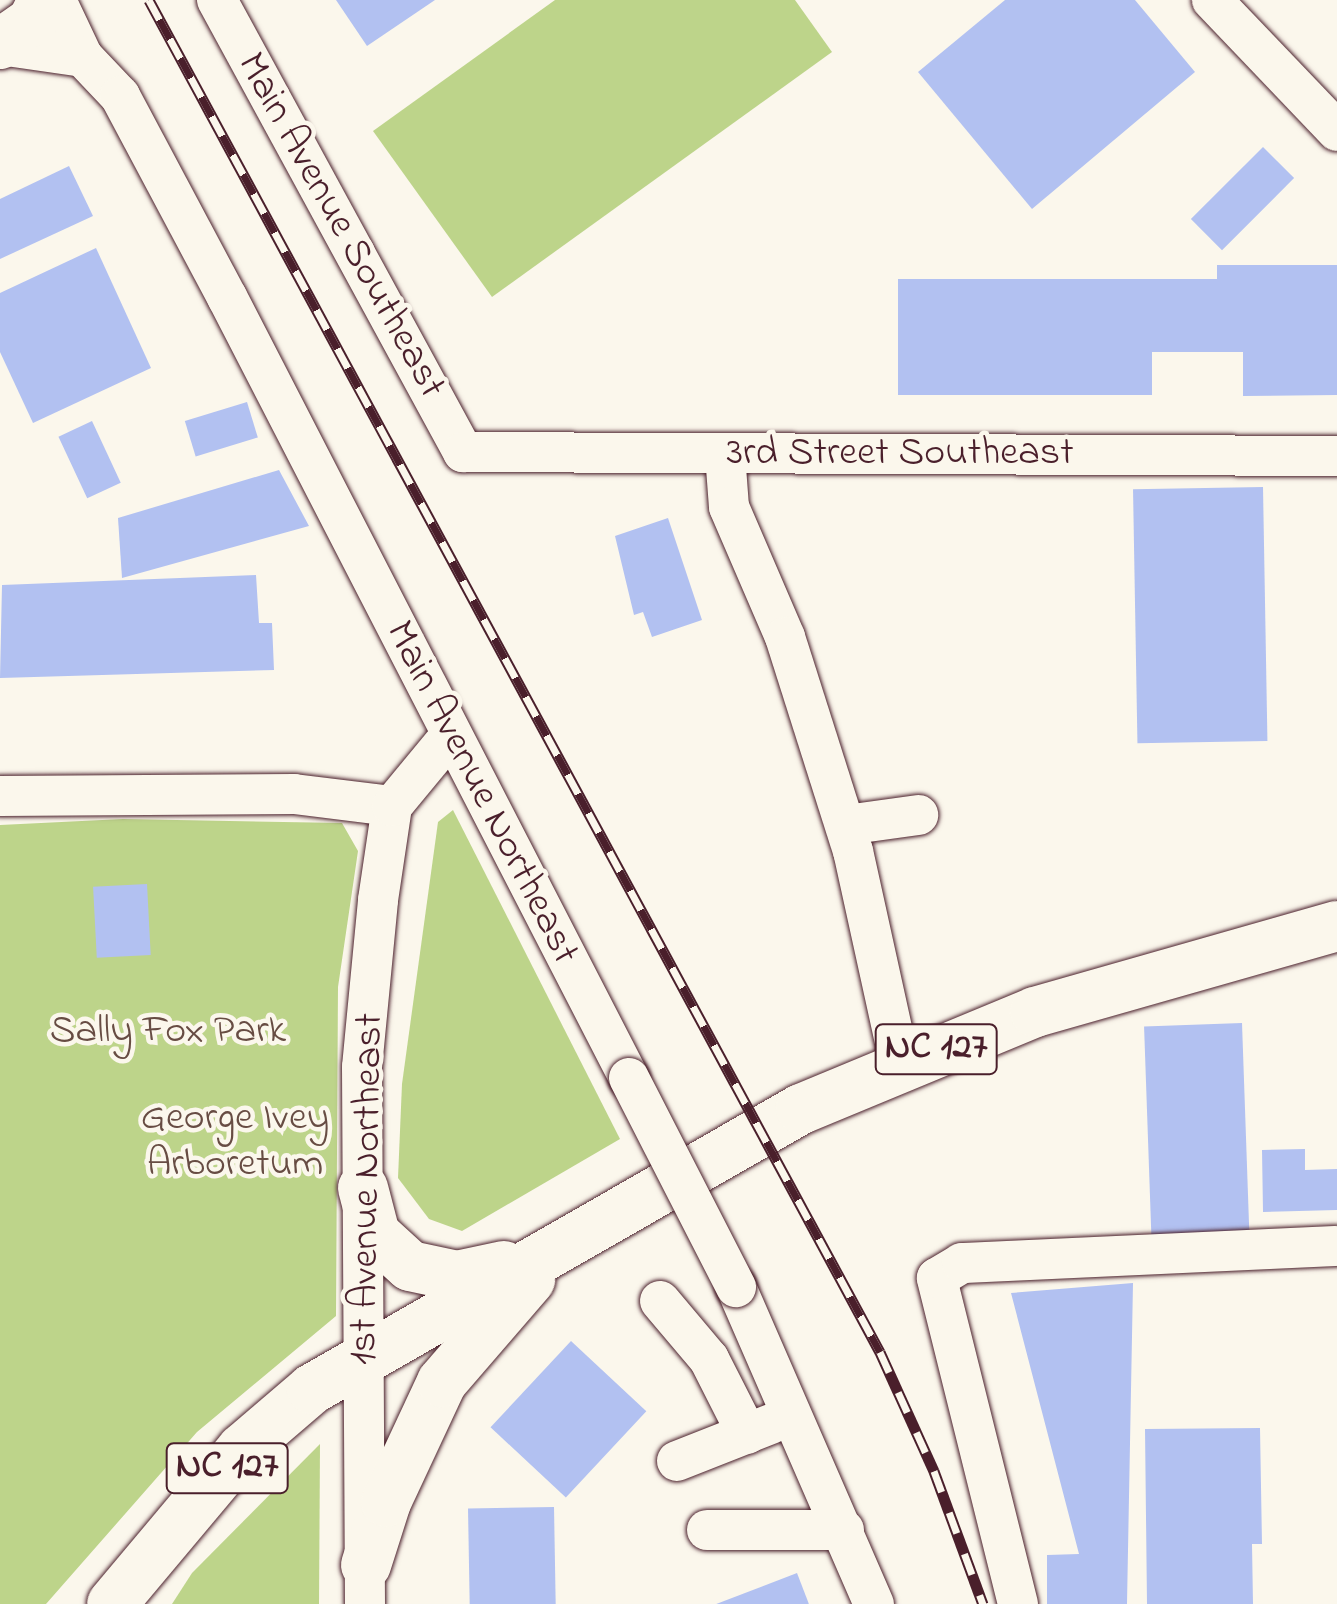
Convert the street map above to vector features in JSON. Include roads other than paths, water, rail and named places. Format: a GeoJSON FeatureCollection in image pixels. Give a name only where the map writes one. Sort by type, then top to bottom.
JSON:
{"type":"FeatureCollection","features":[{"type":"Feature","properties":{"kind":"main road"},"geometry":{"type":"LineString","coordinates":[[0,45],[32,22],[43,0]]}},
{"type":"Feature","properties":{"kind":"main road","name":"NC 127"},"geometry":{"type":"LineString","coordinates":[[112,1604],[242,1450],[312,1389],[801,1109],[1035,1012],[1337,926]]}},
{"type":"Feature","properties":{"kind":"main road"},"geometry":{"type":"LineString","coordinates":[[363,1188],[374,1234],[390,1253],[425,1273],[457,1276],[564,1244]]}},
{"type":"Feature","properties":{"kind":"main road"},"geometry":{"type":"LineString","coordinates":[[366,1584],[386,1502],[442,1382],[564,1244]]}},
{"type":"Feature","properties":{"kind":"street","name":"Main Avenue Northeast"},"geometry":{"type":"LineString","coordinates":[[56,0],[83,57],[128,112],[736,1286],[796,1413],[874,1604]]}},
{"type":"Feature","properties":{"kind":"street","name":"Main Avenue Southeast"},"geometry":{"type":"LineString","coordinates":[[217,0],[463,452]]}},
{"type":"Feature","properties":{"kind":"street"},"geometry":{"type":"LineString","coordinates":[[1212,0],[1337,131]]}},
{"type":"Feature","properties":{"kind":"street"},"geometry":{"type":"LineString","coordinates":[[0,45],[83,57]]}},
{"type":"Feature","properties":{"kind":"street","name":"3rd Street Southeast"},"geometry":{"type":"LineString","coordinates":[[463,452],[1337,456]]}},
{"type":"Feature","properties":{"kind":"street"},"geometry":{"type":"LineString","coordinates":[[725,454],[729,506],[784,637],[846,825],[900,1065]]}},
{"type":"Feature","properties":{"kind":"street"},"geometry":{"type":"LineString","coordinates":[[0,796],[294,794],[392,806],[450,736]]}},
{"type":"Feature","properties":{"kind":"street","name":"1st Avenue Northeast"},"geometry":{"type":"LineString","coordinates":[[366,1584],[362,1068],[392,806]]}},
{"type":"Feature","properties":{"kind":"street"},"geometry":{"type":"LineString","coordinates":[[846,825],[918,815]]}},
{"type":"Feature","properties":{"kind":"street"},"geometry":{"type":"LineString","coordinates":[[1018,1604],[937,1278],[962,1263],[1337,1246]]}},
{"type":"Feature","properties":{"kind":"street"},"geometry":{"type":"LineString","coordinates":[[660,1301],[708,1359],[748,1434]]}},
{"type":"Feature","properties":{"kind":"street"},"geometry":{"type":"LineString","coordinates":[[677,1461],[796,1413]]}},
{"type":"Feature","properties":{"kind":"street"},"geometry":{"type":"LineString","coordinates":[[707,1530],[844,1530]]}},
{"type":"Feature","properties":{"kind":"railway"},"geometry":{"type":"LineString","coordinates":[[149,0],[880,1352],[934,1471],[983,1604]]}},
{"type":"Feature","properties":{"kind":"park label","name":"Sally Fox Park"},"geometry":{"type":"Point","coordinates":[168,1032]}},
{"type":"Feature","properties":{"kind":"park label","name":"George Ivey Arboretum"},"geometry":{"type":"Point","coordinates":[235,1142]}}]}
